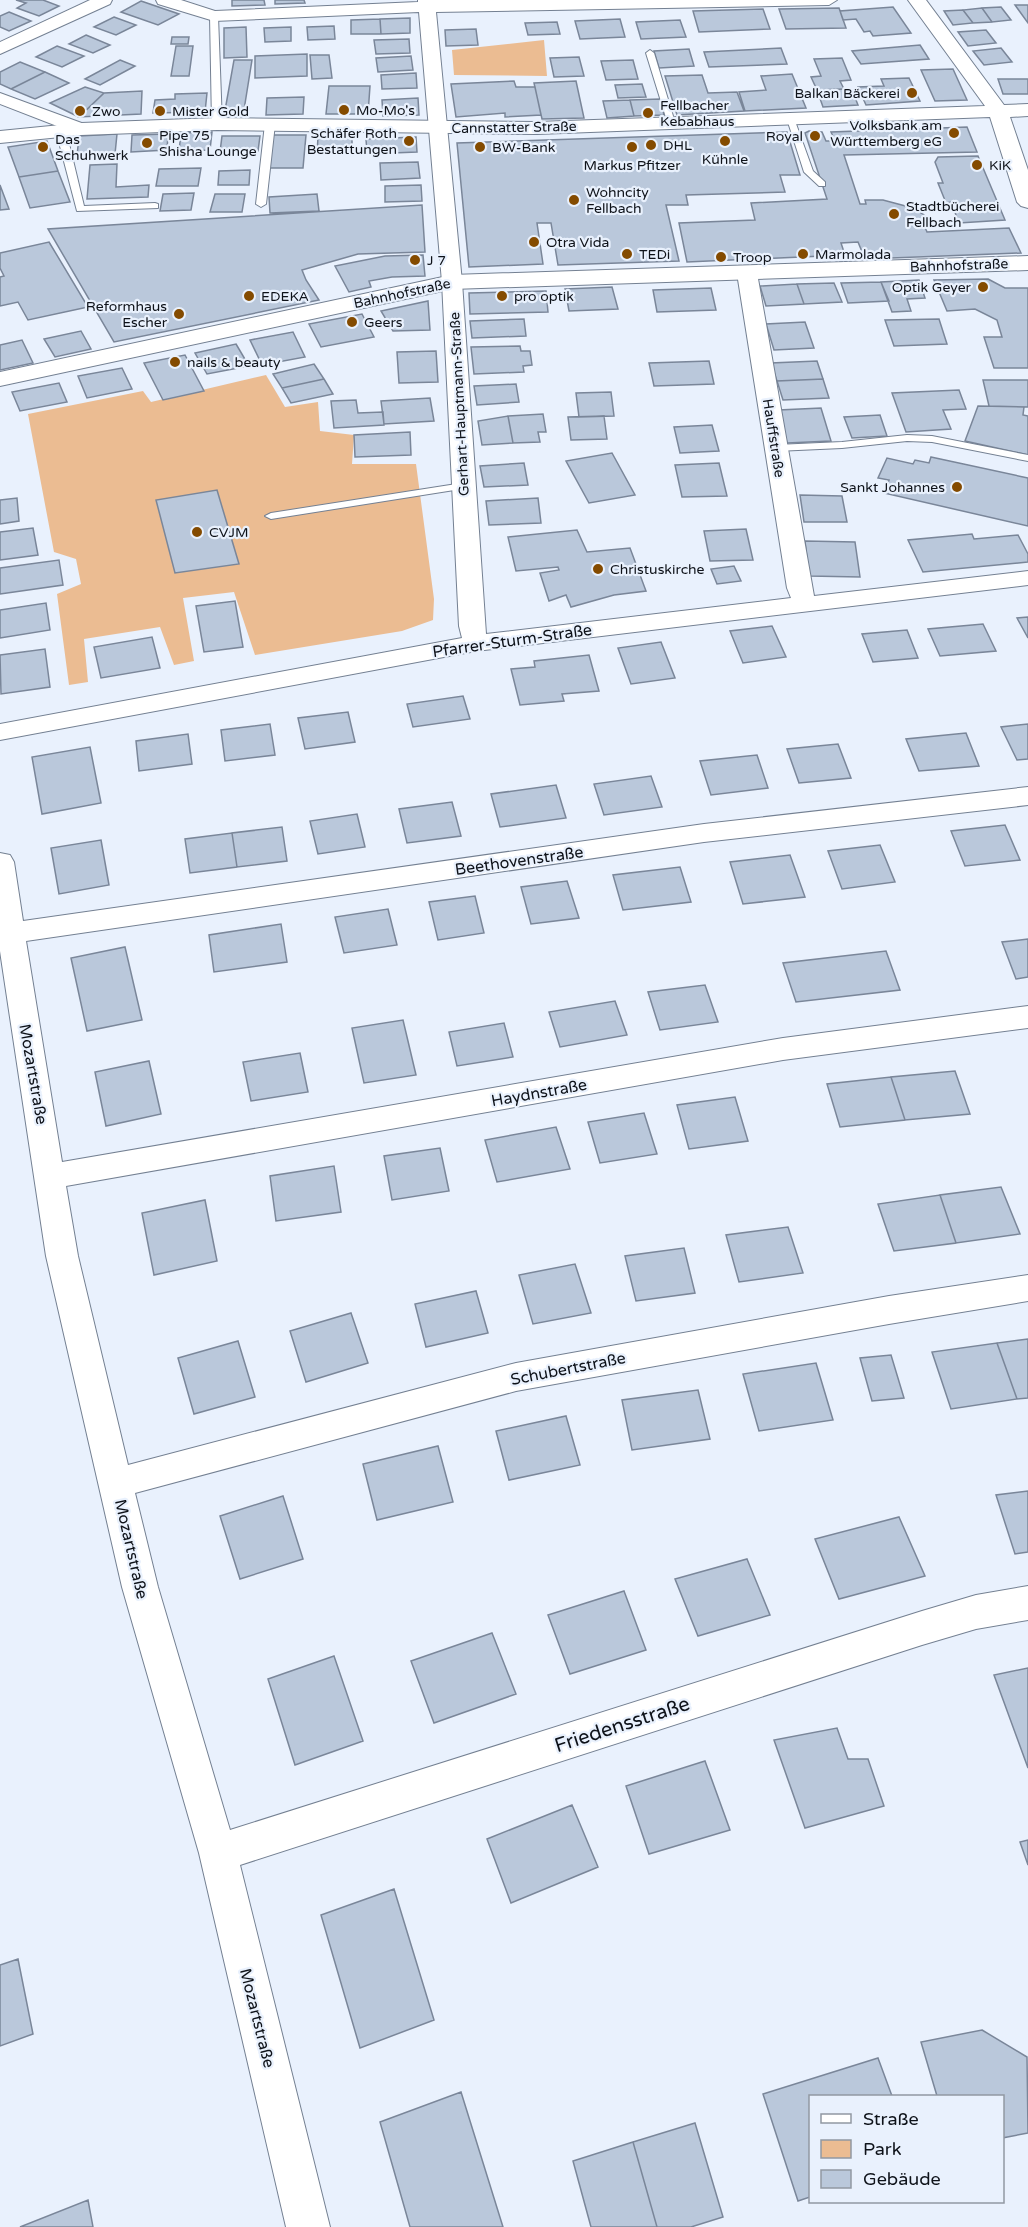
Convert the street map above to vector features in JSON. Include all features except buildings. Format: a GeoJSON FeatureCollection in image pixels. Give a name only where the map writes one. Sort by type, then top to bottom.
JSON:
{"type":"FeatureCollection","features":[{"type":"Feature","properties":{"kind":"street"},"geometry":{"type":"LineString","coordinates":[[0,49],[104,0]]}},
{"type":"Feature","properties":{"kind":"street"},"geometry":{"type":"LineString","coordinates":[[164,0],[214,16],[426,3],[829,0]]}},
{"type":"Feature","properties":{"kind":"street"},"geometry":{"type":"LineString","coordinates":[[916,0],[998,110],[1028,202]]}},
{"type":"Feature","properties":{"kind":"street","name":"Gerhart-Hauptmann-Straße"},"geometry":{"type":"LineString","coordinates":[[426,3],[452,282],[471,626],[476,643]]}},
{"type":"Feature","properties":{"kind":"street"},"geometry":{"type":"LineString","coordinates":[[0,98],[81,129]]}},
{"type":"Feature","properties":{"kind":"street","name":"Cannstatter Straße"},"geometry":{"type":"LineString","coordinates":[[0,137],[61,130],[217,124],[439,128],[673,124],[1028,110]]}},
{"type":"Feature","properties":{"kind":"street","name":"Bahnhofstraße"},"geometry":{"type":"LineString","coordinates":[[0,379],[452,282],[1028,263]]}},
{"type":"Feature","properties":{"kind":"street"},"geometry":{"type":"LineString","coordinates":[[971,265],[1028,279]]}},
{"type":"Feature","properties":{"kind":"street","name":"Hauffstraße"},"geometry":{"type":"LineString","coordinates":[[747,273],[798,588],[805,603]]}},
{"type":"Feature","properties":{"kind":"street","name":"Pfarrer-Sturm-Straße"},"geometry":{"type":"LineString","coordinates":[[0,732],[476,643],[1028,578]]}},
{"type":"Feature","properties":{"kind":"street","name":"Beethovenstraße"},"geometry":{"type":"LineString","coordinates":[[11,933],[704,833],[1028,796]]}},
{"type":"Feature","properties":{"kind":"street","name":"Mozartstraße"},"geometry":{"type":"LineString","coordinates":[[0,862],[62,1256],[140,1587],[218,1853],[308,2227]]}},
{"type":"Feature","properties":{"kind":"street","name":"Haydnstraße"},"geometry":{"type":"LineString","coordinates":[[51,1176],[783,1049],[1028,1017]]}},
{"type":"Feature","properties":{"kind":"street","name":"Schubertstraße"},"geometry":{"type":"LineString","coordinates":[[117,1483],[516,1377],[1028,1288]]}},
{"type":"Feature","properties":{"kind":"street","name":"Friedensstraße"},"geometry":{"type":"LineString","coordinates":[[218,1853],[922,1628],[976,1612],[1028,1603]]}},
{"type":"Feature","properties":{"kind":"lane"},"geometry":{"type":"LineString","coordinates":[[214,16],[217,124]]}},
{"type":"Feature","properties":{"kind":"lane"},"geometry":{"type":"LineString","coordinates":[[650,54],[673,124]]}},
{"type":"Feature","properties":{"kind":"lane"},"geometry":{"type":"LineString","coordinates":[[790,121],[809,172],[822,184]]}},
{"type":"Feature","properties":{"kind":"lane"},"geometry":{"type":"LineString","coordinates":[[261,204],[270,124]]}},
{"type":"Feature","properties":{"kind":"lane"},"geometry":{"type":"LineString","coordinates":[[61,130],[80,209],[155,206]]}},
{"type":"Feature","properties":{"kind":"lane"},"geometry":{"type":"LineString","coordinates":[[776,448],[842,445],[907,438],[932,439],[1028,458]]}},
{"type":"Feature","properties":{"kind":"lane"},"geometry":{"type":"LineString","coordinates":[[271,516],[463,486]]}},
{"type":"Feature","properties":{"kind":"green space"},"geometry":{"type":"Polygon","coordinates":[[[544,40],[547,76],[454,75],[452,50],[544,40]]]}},
{"type":"Feature","properties":{"kind":"green space"},"geometry":{"type":"Polygon","coordinates":[[[266,375],[285,407],[318,402],[320,431],[354,435],[352,464],[416,464],[434,599],[433,620],[402,631],[255,655],[234,592],[183,598],[194,661],[174,665],[160,627],[84,639],[88,682],[69,685],[57,594],[81,584],[76,559],[54,552],[28,414],[143,391],[151,402],[266,375]]]}},
{"type":"Feature","properties":{"kind":"place","name":"Balkan Bäckerei"},"geometry":{"type":"Point","coordinates":[912,93]}},
{"type":"Feature","properties":{"kind":"place","name":"Mo-Mo's"},"geometry":{"type":"Point","coordinates":[344,110]}},
{"type":"Feature","properties":{"kind":"place","name":"Zwo"},"geometry":{"type":"Point","coordinates":[80,111]}},
{"type":"Feature","properties":{"kind":"place","name":"Mister Gold"},"geometry":{"type":"Point","coordinates":[160,111]}},
{"type":"Feature","properties":{"kind":"place","name":"Fellbacher Kebabhaus"},"geometry":{"type":"Point","coordinates":[648,113]}},
{"type":"Feature","properties":{"kind":"place","name":"Volksbank am Württemberg eG"},"geometry":{"type":"Point","coordinates":[954,133]}},
{"type":"Feature","properties":{"kind":"place","name":"Royal"},"geometry":{"type":"Point","coordinates":[815,136]}},
{"type":"Feature","properties":{"kind":"place","name":"Schäfer Roth Bestattungen"},"geometry":{"type":"Point","coordinates":[409,141]}},
{"type":"Feature","properties":{"kind":"place","name":"Kühnle"},"geometry":{"type":"Point","coordinates":[725,141]}},
{"type":"Feature","properties":{"kind":"place","name":"Pipe 75 Shisha Lounge"},"geometry":{"type":"Point","coordinates":[147,143]}},
{"type":"Feature","properties":{"kind":"place","name":"DHL"},"geometry":{"type":"Point","coordinates":[651,145]}},
{"type":"Feature","properties":{"kind":"place","name":"Das Schuhwerk"},"geometry":{"type":"Point","coordinates":[43,147]}},
{"type":"Feature","properties":{"kind":"place","name":"BW-Bank"},"geometry":{"type":"Point","coordinates":[480,147]}},
{"type":"Feature","properties":{"kind":"place","name":"Markus Pfitzer"},"geometry":{"type":"Point","coordinates":[632,147]}},
{"type":"Feature","properties":{"kind":"place","name":"KiK"},"geometry":{"type":"Point","coordinates":[977,165]}},
{"type":"Feature","properties":{"kind":"place","name":"Wohncity Fellbach"},"geometry":{"type":"Point","coordinates":[574,200]}},
{"type":"Feature","properties":{"kind":"place","name":"Stadtbücherei Fellbach"},"geometry":{"type":"Point","coordinates":[894,214]}},
{"type":"Feature","properties":{"kind":"place","name":"Otra Vida"},"geometry":{"type":"Point","coordinates":[534,242]}},
{"type":"Feature","properties":{"kind":"place","name":"TEDi"},"geometry":{"type":"Point","coordinates":[627,254]}},
{"type":"Feature","properties":{"kind":"place","name":"Marmolada"},"geometry":{"type":"Point","coordinates":[803,254]}},
{"type":"Feature","properties":{"kind":"place","name":"Troop"},"geometry":{"type":"Point","coordinates":[721,257]}},
{"type":"Feature","properties":{"kind":"place","name":"J 7"},"geometry":{"type":"Point","coordinates":[415,260]}},
{"type":"Feature","properties":{"kind":"place","name":"Optik Geyer"},"geometry":{"type":"Point","coordinates":[983,287]}},
{"type":"Feature","properties":{"kind":"place","name":"EDEKA"},"geometry":{"type":"Point","coordinates":[249,296]}},
{"type":"Feature","properties":{"kind":"place","name":"pro optik"},"geometry":{"type":"Point","coordinates":[502,296]}},
{"type":"Feature","properties":{"kind":"place","name":"Reformhaus Escher"},"geometry":{"type":"Point","coordinates":[179,314]}},
{"type":"Feature","properties":{"kind":"place","name":"Geers"},"geometry":{"type":"Point","coordinates":[352,322]}},
{"type":"Feature","properties":{"kind":"place","name":"nails & beauty"},"geometry":{"type":"Point","coordinates":[175,362]}},
{"type":"Feature","properties":{"kind":"place","name":"Sankt Johannes"},"geometry":{"type":"Point","coordinates":[957,487]}},
{"type":"Feature","properties":{"kind":"place","name":"CVJM"},"geometry":{"type":"Point","coordinates":[197,532]}},
{"type":"Feature","properties":{"kind":"place","name":"Christuskirche"},"geometry":{"type":"Point","coordinates":[598,569]}}]}
